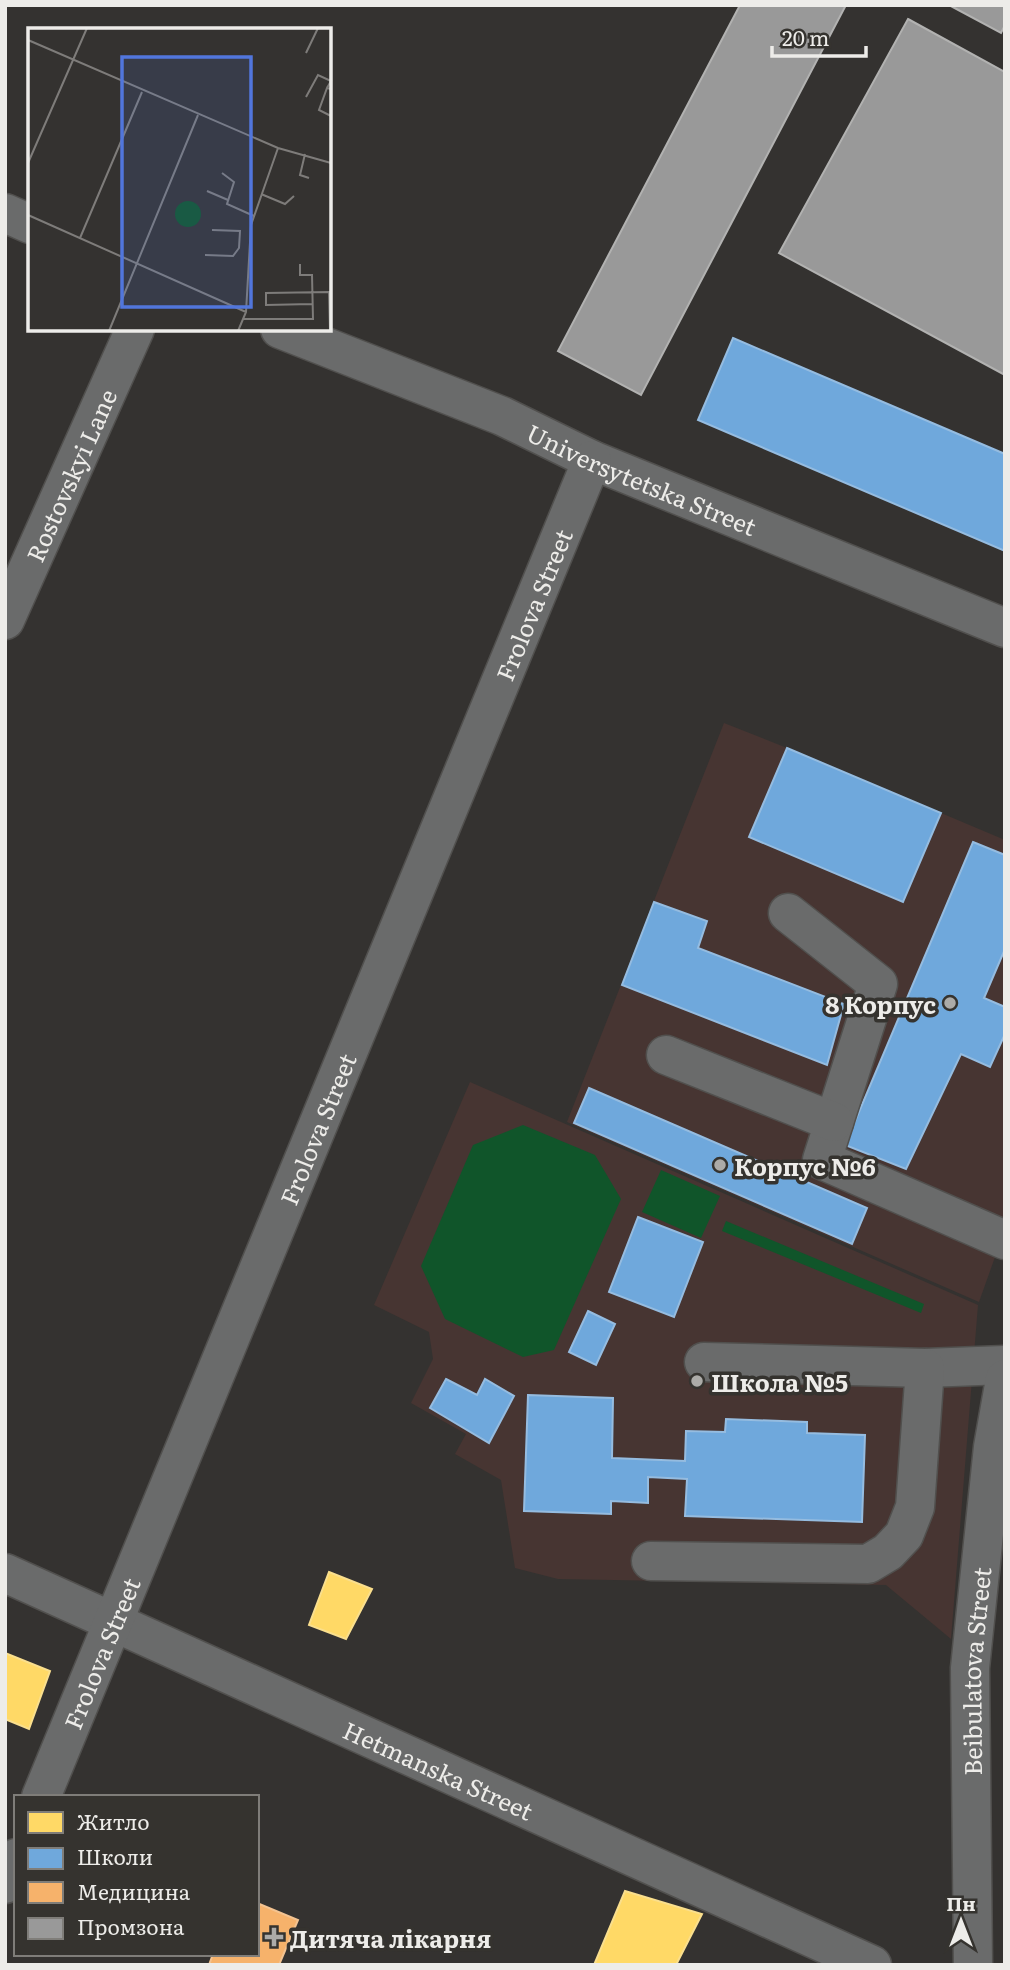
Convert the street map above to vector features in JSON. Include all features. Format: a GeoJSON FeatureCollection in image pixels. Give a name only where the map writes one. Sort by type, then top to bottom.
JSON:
{"type":"FeatureCollection","features":[{"type":"Feature","properties":{"kind":"street"},"geometry":{"type":"LineString","coordinates":[[5,213],[28,223]]}},
{"type":"Feature","properties":{"kind":"street","name":"Rostovskyi Lane"},"geometry":{"type":"LineString","coordinates":[[5,620],[134,331]]}},
{"type":"Feature","properties":{"kind":"street","name":"Universytetska Street"},"geometry":{"type":"LineString","coordinates":[[285,331],[502,416],[592,460],[1005,628]]}},
{"type":"Feature","properties":{"kind":"street","name":"Frolova Street"},"geometry":{"type":"LineString","coordinates":[[42,1795],[592,460]]}},
{"type":"Feature","properties":{"kind":"street"},"geometry":{"type":"LineString","coordinates":[[788,913],[878,984],[822,1160],[1005,1240]]}},
{"type":"Feature","properties":{"kind":"street"},"geometry":{"type":"LineString","coordinates":[[666,1055],[834,1122]]}},
{"type":"Feature","properties":{"kind":"street"},"geometry":{"type":"LineString","coordinates":[[704,1362],[925,1368],[1005,1365]]}},
{"type":"Feature","properties":{"kind":"street"},"geometry":{"type":"LineString","coordinates":[[651,1561],[868,1564],[888,1552],[904,1535],[915,1507],[925,1368]]}},
{"type":"Feature","properties":{"kind":"street","name":"Beibulatova Street"},"geometry":{"type":"LineString","coordinates":[[973,1965],[971,1668],[993,1447],[1005,1378]]}},
{"type":"Feature","properties":{"kind":"street","name":"Hetmanska Street"},"geometry":{"type":"LineString","coordinates":[[5,1573],[872,1965]]}},
{"type":"Feature","properties":{"kind":"street"},"geometry":{"type":"LineString","coordinates":[[5,1884],[14,1863]]}},
{"type":"Feature","properties":{"kind":"shaded area"},"geometry":{"type":"Polygon","coordinates":[[[724,723],[1005,840],[1005,1229],[979,1302],[567,1122],[724,723]]]}},
{"type":"Feature","properties":{"kind":"shaded area","name":"Школа №5"},"geometry":{"type":"Polygon","coordinates":[[[470,1082],[978,1305],[951,1639],[886,1585],[558,1579],[515,1568],[501,1480],[455,1454],[466,1434],[411,1403],[433,1359],[429,1332],[374,1305],[470,1082]]]}},
{"type":"Feature","properties":{"kind":"green space"},"geometry":{"type":"Polygon","coordinates":[[[523,1125],[595,1155],[621,1199],[554,1350],[523,1357],[445,1319],[421,1266],[473,1145],[523,1125]]]}},
{"type":"Feature","properties":{"kind":"green space"},"geometry":{"type":"Polygon","coordinates":[[[661,1170],[720,1196],[701,1238],[642,1212],[661,1170]]]}},
{"type":"Feature","properties":{"kind":"green space"},"geometry":{"type":"Polygon","coordinates":[[[726,1221],[924,1304],[921,1313],[722,1231],[726,1221]]]}},
{"type":"Feature","properties":{"kind":"building: Житло"},"geometry":{"type":"Polygon","coordinates":[[[329,1572],[372,1589],[346,1639],[309,1625],[329,1572]]]}},
{"type":"Feature","properties":{"kind":"building: Житло"},"geometry":{"type":"Polygon","coordinates":[[[5,1653],[50,1671],[29,1729],[5,1719],[5,1653]]]}},
{"type":"Feature","properties":{"kind":"building: Житло"},"geometry":{"type":"Polygon","coordinates":[[[625,1891],[702,1914],[676,1965],[594,1965],[625,1891]]]}},
{"type":"Feature","properties":{"kind":"building: Школи"},"geometry":{"type":"Polygon","coordinates":[[[733,338],[1005,454],[1005,551],[698,420],[733,338]]]}},
{"type":"Feature","properties":{"kind":"building: Школи"},"geometry":{"type":"Polygon","coordinates":[[[787,748],[941,813],[903,902],[749,837],[787,748]]]}},
{"type":"Feature","properties":{"kind":"building: Школи","name":"8 Корпус"},"geometry":{"type":"Polygon","coordinates":[[[973,842],[1005,855],[1005,949],[984,998],[1005,1007],[1005,1034],[990,1067],[961,1054],[906,1169],[845,1145],[973,842]]]}},
{"type":"Feature","properties":{"kind":"building: Школи"},"geometry":{"type":"Polygon","coordinates":[[[654,902],[707,921],[698,948],[844,1004],[827,1065],[622,985],[654,902]]]}},
{"type":"Feature","properties":{"kind":"building: Школи","name":"Корпус №6"},"geometry":{"type":"Polygon","coordinates":[[[589,1088],[867,1208],[852,1244],[574,1123],[589,1088]]]}},
{"type":"Feature","properties":{"kind":"building: Школи"},"geometry":{"type":"Polygon","coordinates":[[[638,1217],[703,1242],[674,1317],[609,1292],[638,1217]]]}},
{"type":"Feature","properties":{"kind":"building: Школи"},"geometry":{"type":"Polygon","coordinates":[[[588,1311],[615,1324],[596,1365],[569,1352],[588,1311]]]}},
{"type":"Feature","properties":{"kind":"building: Школи"},"geometry":{"type":"Polygon","coordinates":[[[446,1379],[477,1395],[485,1379],[514,1396],[489,1443],[430,1408],[446,1379]]]}},
{"type":"Feature","properties":{"kind":"building: Школи"},"geometry":{"type":"Polygon","coordinates":[[[528,1395],[613,1398],[612,1458],[685,1461],[686,1431],[725,1432],[726,1419],[807,1422],[807,1433],[865,1435],[862,1522],[685,1516],[687,1479],[648,1477],[648,1503],[611,1501],[611,1514],[524,1511],[528,1395]]]}},
{"type":"Feature","properties":{"kind":"building: Медицина","name":"Дитяча лікарня"},"geometry":{"type":"Polygon","coordinates":[[[259,1904],[298,1920],[279,1965],[209,1965],[212,1956],[259,1956],[259,1904]]]}},
{"type":"Feature","properties":{"kind":"building: Промзона"},"geometry":{"type":"Polygon","coordinates":[[[740,5],[846,5],[641,395],[558,351],[740,5]]]}},
{"type":"Feature","properties":{"kind":"building: Промзона"},"geometry":{"type":"Polygon","coordinates":[[[949,5],[1005,5],[1005,25],[1001,33],[949,5]]]}},
{"type":"Feature","properties":{"kind":"building: Промзона"},"geometry":{"type":"Polygon","coordinates":[[[908,19],[1005,72],[1005,375],[779,253],[908,19]]]}},
{"type":"Feature","properties":{"kind":"place","name":"8 Корпус"},"geometry":{"type":"Point","coordinates":[950,1003]}},
{"type":"Feature","properties":{"kind":"place","name":"Корпус №6"},"geometry":{"type":"Point","coordinates":[720,1165]}},
{"type":"Feature","properties":{"kind":"place","name":"Школа №5"},"geometry":{"type":"Point","coordinates":[697,1381]}},
{"type":"Feature","properties":{"kind":"place","name":"Дитяча лікарня"},"geometry":{"type":"Point","coordinates":[274,1937]}}]}
